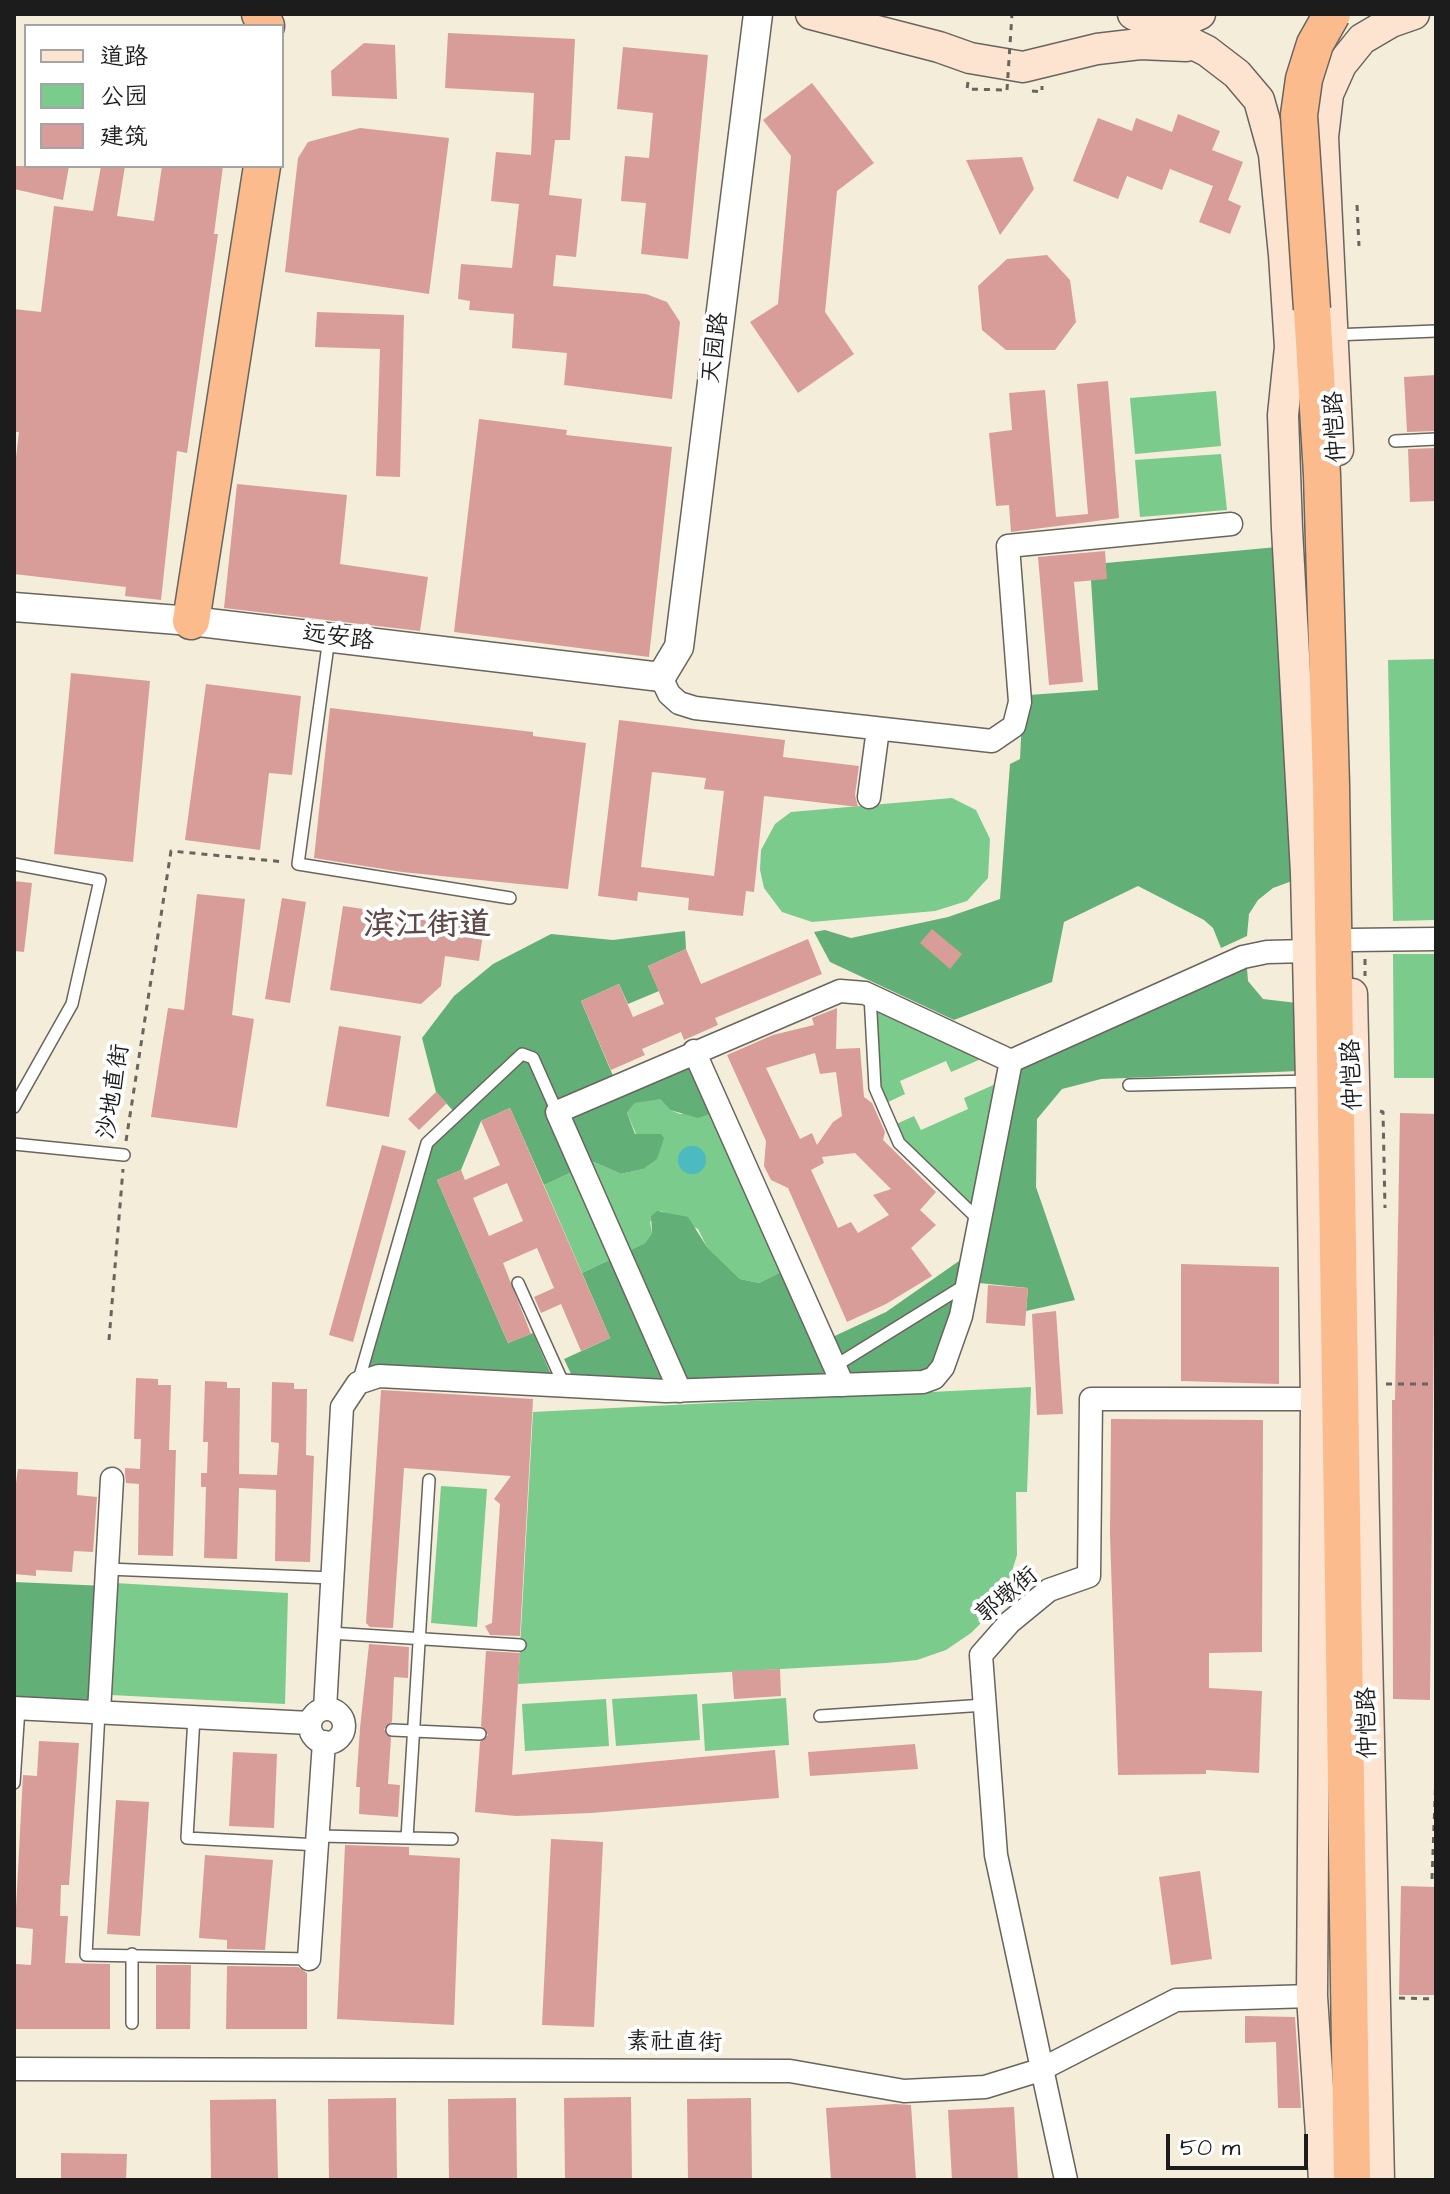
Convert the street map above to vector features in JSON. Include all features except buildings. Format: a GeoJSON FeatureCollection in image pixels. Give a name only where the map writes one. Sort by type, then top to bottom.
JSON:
{"type":"FeatureCollection","features":[{"type":"Feature","properties":{"kind":"highway"},"geometry":{"type":"LineString","coordinates":[[1332,14],[1315,44],[1304,79],[1299,115],[1322,322],[1322,475],[1331,785],[1352,2180]]}},
{"type":"Feature","properties":{"kind":"highway"},"geometry":{"type":"LineString","coordinates":[[191,621],[262,168]]}},
{"type":"Feature","properties":{"kind":"highway"},"geometry":{"type":"LineString","coordinates":[[1290,347],[1331,785]]}},
{"type":"Feature","properties":{"kind":"highway"},"geometry":{"type":"LineString","coordinates":[[1325,2180],[1333,1940],[1345,1787]]}},
{"type":"Feature","properties":{"kind":"main road"},"geometry":{"type":"LineString","coordinates":[[811,14],[970,58],[1023,67],[1125,46],[1180,44],[1207,51]]}},
{"type":"Feature","properties":{"kind":"main road"},"geometry":{"type":"LineString","coordinates":[[1133,14],[1207,51]]}},
{"type":"Feature","properties":{"kind":"main road"},"geometry":{"type":"LineString","coordinates":[[1125,46],[1200,14]]}},
{"type":"Feature","properties":{"kind":"main road","name":"仲恺路"},"geometry":{"type":"LineString","coordinates":[[1379,2180],[1350,940],[1322,322],[1323,137],[1328,94],[1341,65],[1362,39],[1391,22],[1414,14]]}},
{"type":"Feature","properties":{"kind":"main road","name":"仲恺路"},"geometry":{"type":"LineString","coordinates":[[1207,51],[1237,74],[1259,100],[1274,154],[1290,347],[1284,429],[1308,951],[1316,1399],[1312,1996],[1325,2180]]}},
{"type":"Feature","properties":{"kind":"street","name":"天园路"},"geometry":{"type":"LineString","coordinates":[[661,677],[679,647],[758,14]]}},
{"type":"Feature","properties":{"kind":"street"},"geometry":{"type":"LineString","coordinates":[[661,677],[669,694],[679,703],[695,708],[992,741],[1014,726],[1020,702],[1008,546],[1231,524]]}},
{"type":"Feature","properties":{"kind":"street","name":"远安路"},"geometry":{"type":"LineString","coordinates":[[14,607],[191,621],[661,677]]}},
{"type":"Feature","properties":{"kind":"street"},"geometry":{"type":"LineString","coordinates":[[869,797],[878,729]]}},
{"type":"Feature","properties":{"kind":"street"},"geometry":{"type":"LineString","coordinates":[[1350,940],[1436,939]]}},
{"type":"Feature","properties":{"kind":"street"},"geometry":{"type":"LineString","coordinates":[[680,1391],[557,1112],[828,995],[852,991],[870,995],[1011,1061],[1243,957],[1267,952],[1308,951]]}},
{"type":"Feature","properties":{"kind":"street"},"geometry":{"type":"LineString","coordinates":[[694,1051],[839,1376]]}},
{"type":"Feature","properties":{"kind":"street"},"geometry":{"type":"LineString","coordinates":[[16,1708],[194,1717],[318,1716],[335,1711],[344,1724],[338,1739],[324,1742],[312,1735],[318,1716],[330,1633],[342,1407],[358,1383],[379,1376],[680,1391],[839,1376],[923,1382],[934,1378],[948,1353],[967,1284],[1011,1061]]}},
{"type":"Feature","properties":{"kind":"street","name":"郭墩街"},"geometry":{"type":"LineString","coordinates":[[1066,2180],[996,1855],[981,1655],[1010,1622],[1049,1590],[1089,1576],[1091,1399],[1316,1399]]}},
{"type":"Feature","properties":{"kind":"street"},"geometry":{"type":"LineString","coordinates":[[99,1712],[112,1479]]}},
{"type":"Feature","properties":{"kind":"street"},"geometry":{"type":"LineString","coordinates":[[309,1959],[320,1840],[324,1742]]}},
{"type":"Feature","properties":{"kind":"street","name":"素社直街"},"geometry":{"type":"LineString","coordinates":[[14,2069],[790,2071],[904,2091],[985,2087],[1040,2070],[1176,2000],[1312,1996]]}},
{"type":"Feature","properties":{"kind":"lane"},"geometry":{"type":"LineString","coordinates":[[1322,322],[1436,331]]}},
{"type":"Feature","properties":{"kind":"lane"},"geometry":{"type":"LineString","coordinates":[[1395,441],[1436,439]]}},
{"type":"Feature","properties":{"kind":"lane"},"geometry":{"type":"LineString","coordinates":[[329,637],[298,864],[510,898]]}},
{"type":"Feature","properties":{"kind":"lane"},"geometry":{"type":"LineString","coordinates":[[14,864],[100,880],[72,1004],[14,1107]]}},
{"type":"Feature","properties":{"kind":"lane"},"geometry":{"type":"LineString","coordinates":[[870,995],[875,1088],[899,1143],[980,1220]]}},
{"type":"Feature","properties":{"kind":"lane"},"geometry":{"type":"LineString","coordinates":[[358,1383],[427,1143],[522,1054],[533,1058],[557,1112]]}},
{"type":"Feature","properties":{"kind":"lane"},"geometry":{"type":"LineString","coordinates":[[1129,1085],[1311,1081]]}},
{"type":"Feature","properties":{"kind":"lane"},"geometry":{"type":"LineString","coordinates":[[14,1144],[124,1155]]}},
{"type":"Feature","properties":{"kind":"lane"},"geometry":{"type":"LineString","coordinates":[[518,1283],[564,1386]]}},
{"type":"Feature","properties":{"kind":"lane"},"geometry":{"type":"LineString","coordinates":[[839,1376],[967,1284]]}},
{"type":"Feature","properties":{"kind":"lane"},"geometry":{"type":"LineString","coordinates":[[407,1838],[429,1480]]}},
{"type":"Feature","properties":{"kind":"lane"},"geometry":{"type":"LineString","coordinates":[[107,1569],[333,1578]]}},
{"type":"Feature","properties":{"kind":"lane"},"geometry":{"type":"LineString","coordinates":[[330,1633],[520,1645]]}},
{"type":"Feature","properties":{"kind":"lane"},"geometry":{"type":"LineString","coordinates":[[820,1716],[985,1705]]}},
{"type":"Feature","properties":{"kind":"lane"},"geometry":{"type":"LineString","coordinates":[[14,1783],[16,1708]]}},
{"type":"Feature","properties":{"kind":"lane"},"geometry":{"type":"LineString","coordinates":[[99,1712],[86,1955],[309,1959]]}},
{"type":"Feature","properties":{"kind":"lane"},"geometry":{"type":"LineString","coordinates":[[194,1717],[187,1838],[452,1839]]}},
{"type":"Feature","properties":{"kind":"lane"},"geometry":{"type":"LineString","coordinates":[[392,1730],[480,1734]]}},
{"type":"Feature","properties":{"kind":"lane"},"geometry":{"type":"LineString","coordinates":[[132,1954],[132,2023]]}},
{"type":"Feature","properties":{"kind":"path"},"geometry":{"type":"LineString","coordinates":[[967,89],[1007,90],[1012,14]]}},
{"type":"Feature","properties":{"kind":"path"},"geometry":{"type":"LineString","coordinates":[[1357,205],[1359,246]]}},
{"type":"Feature","properties":{"kind":"path","name":"沙地直街"},"geometry":{"type":"LineString","coordinates":[[109,1340],[124,1155],[171,851],[298,864]]}},
{"type":"Feature","properties":{"kind":"path"},"geometry":{"type":"LineString","coordinates":[[1383,1112],[1385,1208]]}},
{"type":"Feature","properties":{"kind":"path"},"geometry":{"type":"LineString","coordinates":[[1362,1384],[1436,1384]]}},
{"type":"Feature","properties":{"kind":"path"},"geometry":{"type":"LineString","coordinates":[[1432,1879],[1436,1775]]}},
{"type":"Feature","properties":{"kind":"path"},"geometry":{"type":"LineString","coordinates":[[1412,1999],[1436,1999]]}},
{"type":"Feature","properties":{"kind":"green space"},"geometry":{"type":"Polygon","coordinates":[[[1216,391],[1221,446],[1135,454],[1130,398],[1216,391]]]}},
{"type":"Feature","properties":{"kind":"green space"},"geometry":{"type":"Polygon","coordinates":[[[1221,454],[1227,510],[1140,517],[1135,460],[1221,454]]]}},
{"type":"Feature","properties":{"kind":"green space"},"geometry":{"type":"Polygon","coordinates":[[[1277,547],[1292,881],[1273,888],[1258,900],[1249,914],[1247,936],[1221,948],[1213,928],[1204,920],[1138,886],[1064,922],[1052,982],[954,1020],[830,962],[814,932],[825,930],[851,938],[948,917],[1000,899],[1010,764],[1020,759],[1022,719],[1029,695],[1098,690],[1091,580],[1106,563],[1277,547]]]}},
{"type":"Feature","properties":{"kind":"green space"},"geometry":{"type":"Polygon","coordinates":[[[1436,659],[1436,920],[1393,921],[1388,660],[1436,659]]]}},
{"type":"Feature","properties":{"kind":"green space"},"geometry":{"type":"Polygon","coordinates":[[[952,798],[976,810],[990,839],[988,878],[967,901],[935,911],[812,922],[782,912],[764,888],[760,870],[761,850],[775,824],[791,812],[952,798]]]}},
{"type":"Feature","properties":{"kind":"green space"},"geometry":{"type":"Polygon","coordinates":[[[685,931],[686,949],[648,966],[659,991],[628,1004],[619,984],[581,1001],[617,1085],[694,1051],[720,1110],[698,1118],[670,1110],[660,1099],[635,1103],[627,1113],[635,1134],[661,1134],[664,1138],[657,1159],[643,1169],[621,1174],[594,1162],[544,1185],[510,1108],[481,1121],[461,1170],[437,1180],[508,1343],[533,1333],[552,1377],[362,1366],[421,1153],[456,1114],[436,1092],[422,1038],[454,996],[493,964],[551,934],[613,940],[685,931]]]}},
{"type":"Feature","properties":{"kind":"green space"},"geometry":{"type":"Polygon","coordinates":[[[1393,954],[1436,954],[1436,1078],[1394,1078],[1393,954]]]}},
{"type":"Feature","properties":{"kind":"green space"},"geometry":{"type":"Polygon","coordinates":[[[1247,968],[1248,981],[1263,999],[1297,1003],[1300,1071],[1101,1079],[1062,1089],[1037,1119],[1036,1187],[1075,1300],[1026,1311],[1028,1288],[979,1283],[1020,1070],[1247,968]]]}},
{"type":"Feature","properties":{"kind":"green space"},"geometry":{"type":"Polygon","coordinates":[[[870,995],[995,1053],[951,1072],[946,1061],[900,1081],[905,1094],[882,1105],[870,995]]]}},
{"type":"Feature","properties":{"kind":"green space"},"geometry":{"type":"Polygon","coordinates":[[[1007,1079],[980,1220],[899,1143],[892,1126],[914,1116],[921,1130],[968,1109],[964,1098],[1007,1079]]]}},
{"type":"Feature","properties":{"kind":"green space"},"geometry":{"type":"Polygon","coordinates":[[[660,1099],[670,1110],[680,1114],[720,1110],[791,1267],[759,1283],[740,1279],[707,1247],[698,1229],[661,1211],[650,1222],[652,1233],[645,1243],[582,1273],[544,1185],[594,1162],[621,1174],[643,1169],[647,1136],[636,1134],[627,1113],[635,1103],[660,1099]]]}},
{"type":"Feature","properties":{"kind":"green space"},"geometry":{"type":"Polygon","coordinates":[[[657,1211],[688,1217],[707,1247],[740,1279],[759,1283],[791,1267],[824,1341],[886,1312],[959,1261],[966,1264],[962,1288],[933,1367],[919,1372],[675,1380],[572,1376],[564,1359],[610,1338],[582,1273],[645,1243],[652,1233],[651,1216],[657,1211]]]}},
{"type":"Feature","properties":{"kind":"green space"},"geometry":{"type":"Polygon","coordinates":[[[1031,1387],[1027,1492],[1016,1492],[1017,1555],[1008,1584],[988,1616],[971,1633],[946,1650],[917,1660],[886,1663],[518,1684],[533,1412],[1031,1387]]]}},
{"type":"Feature","properties":{"kind":"green space"},"geometry":{"type":"Polygon","coordinates":[[[441,1486],[487,1489],[477,1627],[431,1623],[441,1486]]]}},
{"type":"Feature","properties":{"kind":"green space"},"geometry":{"type":"Polygon","coordinates":[[[14,1582],[106,1586],[99,1712],[14,1709],[14,1582]]]}},
{"type":"Feature","properties":{"kind":"green space"},"geometry":{"type":"Polygon","coordinates":[[[115,1583],[288,1593],[285,1704],[111,1695],[115,1583]]]}},
{"type":"Feature","properties":{"kind":"green space"},"geometry":{"type":"Polygon","coordinates":[[[697,1694],[700,1740],[616,1746],[612,1699],[697,1694]]]}},
{"type":"Feature","properties":{"kind":"green space"},"geometry":{"type":"Polygon","coordinates":[[[786,1698],[789,1745],[705,1751],[702,1704],[786,1698]]]}},
{"type":"Feature","properties":{"kind":"green space"},"geometry":{"type":"Polygon","coordinates":[[[606,1699],[609,1746],[525,1751],[522,1704],[606,1699]]]}},
{"type":"Feature","properties":{"kind":"water"},"geometry":{"type":"Polygon","coordinates":[[[692,1146],[702,1150],[706,1160],[702,1170],[692,1174],[682,1170],[678,1160],[682,1150],[692,1146]]]}},
{"type":"Feature","properties":{"kind":"district","name":"滨江街道"},"geometry":{"type":"Point","coordinates":[427,927]}}]}
